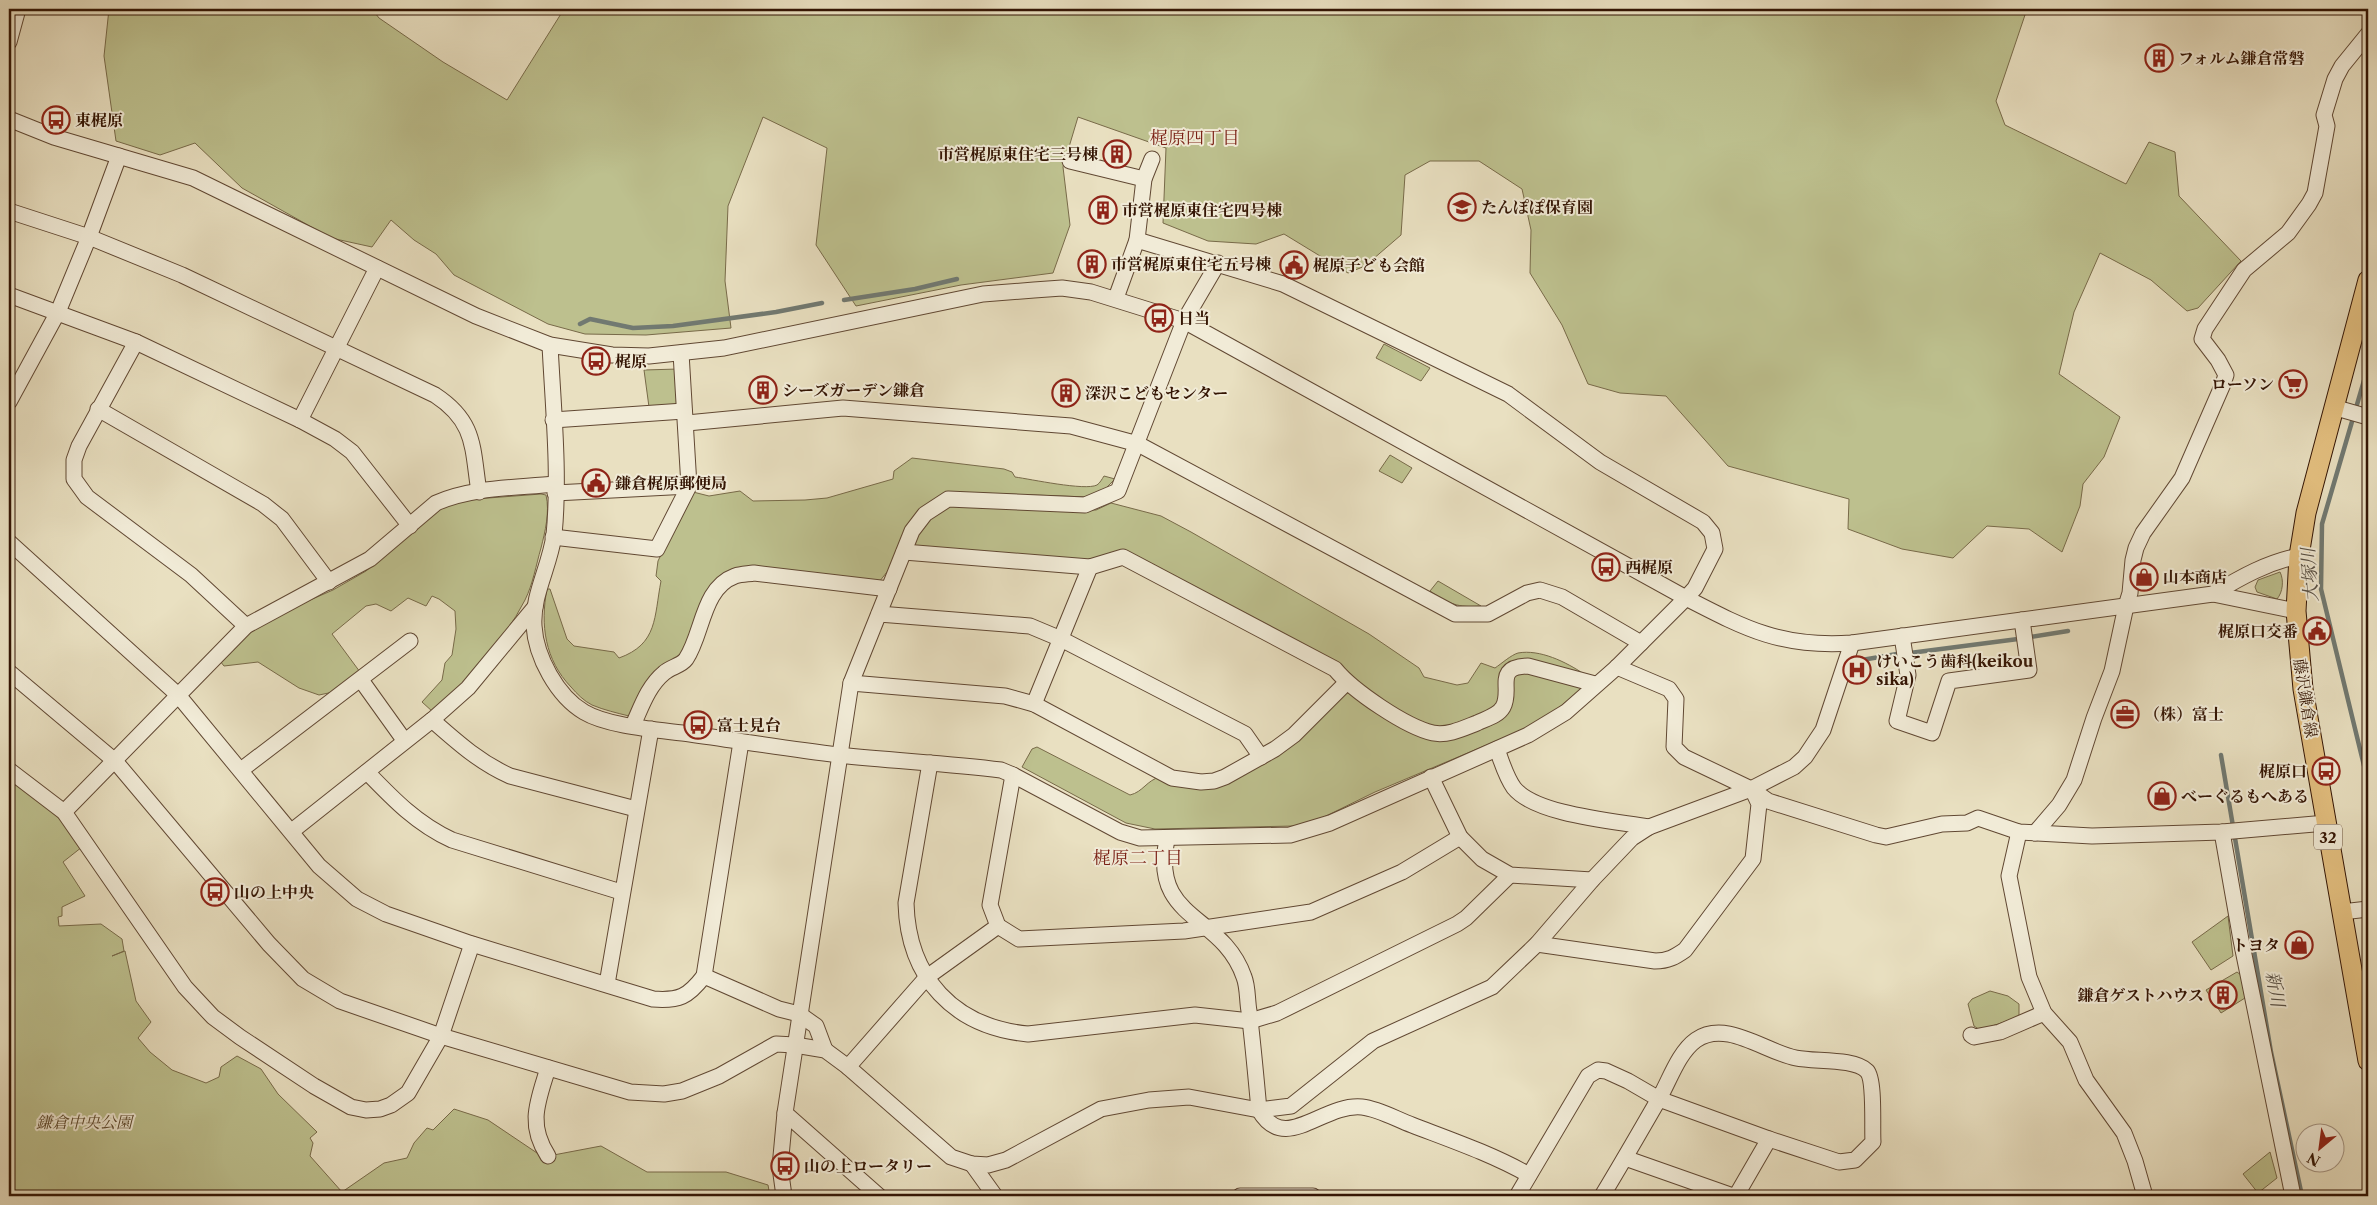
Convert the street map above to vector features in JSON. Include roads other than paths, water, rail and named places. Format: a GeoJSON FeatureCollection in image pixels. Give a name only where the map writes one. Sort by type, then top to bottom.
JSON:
{"type":"FeatureCollection","features":[{"type":"Feature","properties":{"kind":"main road","name":"藤沢鎌倉線"},"geometry":{"type":"LineString","coordinates":[[2368,280],[2306,513],[2299,556],[2296,611],[2303,689],[2368,1061]]}},
{"type":"Feature","properties":{"kind":"street"},"geometry":{"type":"LineString","coordinates":[[9,42],[18,9]]}},
{"type":"Feature","properties":{"kind":"street"},"geometry":{"type":"LineString","coordinates":[[2035,833],[2059,805],[2074,780],[2094,718],[2112,671],[2130,593],[2136,548],[2143,534],[2182,478],[2226,375],[2202,338],[2244,270],[2288,233],[2309,204],[2315,193],[2327,126],[2324,115],[2335,79],[2342,66],[2368,34]]}},
{"type":"Feature","properties":{"kind":"street"},"geometry":{"type":"LineString","coordinates":[[9,119],[54,136],[193,178],[476,316],[550,344],[612,355],[649,356],[724,348],[983,294],[1062,288],[1092,292],[1116,298],[1184,321],[1686,598],[1740,626],[1775,638],[1820,645],[1852,643],[2213,594],[2296,611]]}},
{"type":"Feature","properties":{"kind":"street"},"geometry":{"type":"LineString","coordinates":[[9,402],[58,312],[89,237],[119,156]]}},
{"type":"Feature","properties":{"kind":"street"},"geometry":{"type":"LineString","coordinates":[[1116,298],[1137,240],[1144,179],[1152,159]]}},
{"type":"Feature","properties":{"kind":"street"},"geometry":{"type":"LineString","coordinates":[[1070,161],[1144,179]]}},
{"type":"Feature","properties":{"kind":"street"},"geometry":{"type":"LineString","coordinates":[[9,211],[89,237],[182,275],[435,395],[450,405],[462,418],[471,440],[479,492]]}},
{"type":"Feature","properties":{"kind":"street"},"geometry":{"type":"LineString","coordinates":[[550,344],[555,489],[554,537],[534,607],[537,641],[547,670],[566,696],[583,712],[605,720],[651,729],[741,742],[839,755],[1001,770],[1014,775],[1120,832],[1140,838],[1167,839],[1290,835],[1330,823],[1431,777],[1497,750],[1528,735],[1566,712],[1595,684],[1617,667],[1686,598],[1704,571],[1715,549],[1712,533],[1703,522],[1600,462],[1508,394],[1283,284],[1137,240]]}},
{"type":"Feature","properties":{"kind":"street"},"geometry":{"type":"LineString","coordinates":[[784,1196],[780,1167],[785,1113],[851,683],[912,531],[924,514],[948,499],[1085,505],[1118,491],[1138,444],[1184,321],[1218,263]]}},
{"type":"Feature","properties":{"kind":"street"},"geometry":{"type":"LineString","coordinates":[[300,420],[377,268]]}},
{"type":"Feature","properties":{"kind":"street"},"geometry":{"type":"LineString","coordinates":[[9,294],[136,342],[300,420],[352,452],[410,526]]}},
{"type":"Feature","properties":{"kind":"street"},"geometry":{"type":"LineString","coordinates":[[136,342],[79,446],[74,460],[74,479],[86,497],[191,575],[246,626]]}},
{"type":"Feature","properties":{"kind":"street"},"geometry":{"type":"LineString","coordinates":[[554,537],[657,548],[689,486],[681,353]]}},
{"type":"Feature","properties":{"kind":"street"},"geometry":{"type":"LineString","coordinates":[[2333,407],[2368,417]]}},
{"type":"Feature","properties":{"kind":"street"},"geometry":{"type":"LineString","coordinates":[[553,420],[685,417],[843,408],[1071,426],[1138,444],[1456,614],[1488,614],[1527,593],[1540,590],[1562,597],[1641,642]]}},
{"type":"Feature","properties":{"kind":"street"},"geometry":{"type":"LineString","coordinates":[[98,409],[263,504],[282,519],[329,582]]}},
{"type":"Feature","properties":{"kind":"street"},"geometry":{"type":"LineString","coordinates":[[64,812],[246,626],[370,559],[436,503],[449,498],[479,492],[689,486]]}},
{"type":"Feature","properties":{"kind":"street"},"geometry":{"type":"LineString","coordinates":[[9,542],[178,695],[319,866],[357,899],[386,914],[472,944],[653,999],[668,1000],[687,995],[704,976],[741,742]]}},
{"type":"Feature","properties":{"kind":"street"},"geometry":{"type":"LineString","coordinates":[[904,552],[1090,567],[1123,557],[1335,669],[1346,683],[1413,726],[1434,733],[1459,730],[1496,714],[1503,708],[1505,683],[1512,668],[1528,666],[1595,684]]}},
{"type":"Feature","properties":{"kind":"street"},"geometry":{"type":"LineString","coordinates":[[2213,594],[2255,570],[2280,560],[2299,556]]}},
{"type":"Feature","properties":{"kind":"street"},"geometry":{"type":"LineString","coordinates":[[1034,704],[1090,567]]}},
{"type":"Feature","properties":{"kind":"street"},"geometry":{"type":"LineString","coordinates":[[633,725],[653,685],[664,672],[684,661],[694,646],[707,604],[718,589],[735,576],[754,573],[889,589]]}},
{"type":"Feature","properties":{"kind":"street"},"geometry":{"type":"LineString","coordinates":[[292,831],[367,772],[404,740],[432,720],[468,688],[534,607]]}},
{"type":"Feature","properties":{"kind":"street"},"geometry":{"type":"LineString","coordinates":[[879,614],[1030,626],[1061,639],[1245,734],[1261,757]]}},
{"type":"Feature","properties":{"kind":"street"},"geometry":{"type":"LineString","coordinates":[[1902,636],[1908,675],[1896,721],[1932,733],[1949,681],[2029,670],[2022,620]]}},
{"type":"Feature","properties":{"kind":"street"},"geometry":{"type":"LineString","coordinates":[[241,770],[410,641]]}},
{"type":"Feature","properties":{"kind":"street"},"geometry":{"type":"LineString","coordinates":[[9,672],[115,761],[293,970],[340,1001],[441,1036],[630,1092],[664,1094],[682,1090],[713,1078],[776,1044],[825,1050],[848,1067],[951,1158],[988,1166],[1006,1160],[1101,1109],[1125,1104],[1189,1097],[1259,1110],[1291,1106],[1373,1041],[1492,987],[1537,944],[1592,880],[1632,838],[1649,827],[1752,789],[1794,768],[1814,745],[1829,714],[1852,643]]}},
{"type":"Feature","properties":{"kind":"street"},"geometry":{"type":"LineString","coordinates":[[1617,667],[1670,689],[1676,699],[1674,747],[1684,757],[1752,789],[1768,801],[1876,835],[1886,837],[1942,824],[1968,823],[1978,818],[2019,832],[2092,836],[2222,832],[2326,823]]}},
{"type":"Feature","properties":{"kind":"street"},"geometry":{"type":"LineString","coordinates":[[361,680],[404,740]]}},
{"type":"Feature","properties":{"kind":"street"},"geometry":{"type":"LineString","coordinates":[[851,683],[1005,696],[1034,704],[1172,778],[1214,781],[1261,757],[1294,735],[1346,683]]}},
{"type":"Feature","properties":{"kind":"street"},"geometry":{"type":"LineString","coordinates":[[432,720],[472,755],[494,769],[510,776],[636,809]]}},
{"type":"Feature","properties":{"kind":"street"},"geometry":{"type":"LineString","coordinates":[[606,984],[651,729]]}},
{"type":"Feature","properties":{"kind":"street"},"geometry":{"type":"LineString","coordinates":[[1497,750],[1507,777],[1516,790],[1539,806],[1649,827]]}},
{"type":"Feature","properties":{"kind":"street"},"geometry":{"type":"LineString","coordinates":[[930,763],[906,903],[907,926],[914,952],[927,977],[958,1010],[979,1023],[1010,1032],[1028,1034],[1195,1015],[1250,1021],[1277,1013],[1457,924],[1466,918],[1510,875]]}},
{"type":"Feature","properties":{"kind":"street"},"geometry":{"type":"LineString","coordinates":[[9,770],[64,812],[186,987],[222,1024],[314,1086],[351,1107],[366,1110],[380,1109],[391,1105],[408,1093],[441,1036],[472,944]]}},
{"type":"Feature","properties":{"kind":"street"},"geometry":{"type":"LineString","coordinates":[[367,772],[397,803],[432,831],[452,840],[621,892]]}},
{"type":"Feature","properties":{"kind":"street"},"geometry":{"type":"LineString","coordinates":[[1014,775],[990,905],[998,926],[1020,939],[1209,928],[1311,912],[1402,872],[1460,836]]}},
{"type":"Feature","properties":{"kind":"street"},"geometry":{"type":"LineString","coordinates":[[1431,777],[1460,836],[1482,859],[1510,875],[1592,880]]}},
{"type":"Feature","properties":{"kind":"street"},"geometry":{"type":"LineString","coordinates":[[1537,944],[1656,961],[1666,961],[1685,950],[1753,859],[1759,804],[1752,789]]}},
{"type":"Feature","properties":{"kind":"street"},"geometry":{"type":"LineString","coordinates":[[2019,832],[2009,876],[2029,977],[2044,1013],[2070,1042],[2086,1080],[2124,1133],[2135,1161],[2145,1196]]}},
{"type":"Feature","properties":{"kind":"street"},"geometry":{"type":"LineString","coordinates":[[2222,832],[2241,940],[2294,1196]]}},
{"type":"Feature","properties":{"kind":"street"},"geometry":{"type":"LineString","coordinates":[[1167,839],[1163,855],[1164,878],[1171,895],[1186,911],[1209,928],[1230,950],[1244,977],[1259,1110],[1271,1125],[1284,1130],[1305,1124],[1337,1109],[1361,1107],[1448,1138],[1512,1165],[1528,1175]]}},
{"type":"Feature","properties":{"kind":"street"},"geometry":{"type":"LineString","coordinates":[[2342,912],[2368,909]]}},
{"type":"Feature","properties":{"kind":"street"},"geometry":{"type":"LineString","coordinates":[[848,1067],[927,977],[998,926]]}},
{"type":"Feature","properties":{"kind":"street"},"geometry":{"type":"LineString","coordinates":[[704,976],[779,1009],[799,1014],[816,1026],[825,1050]]}},
{"type":"Feature","properties":{"kind":"street"},"geometry":{"type":"LineString","coordinates":[[1970,1035],[1974,1037],[2000,1032],[2044,1013]]}},
{"type":"Feature","properties":{"kind":"street"},"geometry":{"type":"LineString","coordinates":[[1518,1196],[1528,1175],[1588,1076],[1593,1072],[1606,1071],[1659,1099],[1838,1162],[1855,1160],[1873,1142],[1871,1082],[1868,1072],[1859,1065],[1849,1063],[1797,1058],[1769,1050],[1732,1034],[1713,1032],[1702,1036],[1686,1049],[1659,1099],[1602,1196]]}},
{"type":"Feature","properties":{"kind":"street"},"geometry":{"type":"LineString","coordinates":[[548,1068],[535,1110],[538,1139],[548,1156]]}},
{"type":"Feature","properties":{"kind":"street"},"geometry":{"type":"LineString","coordinates":[[785,1113],[870,1193]]}},
{"type":"Feature","properties":{"kind":"street"},"geometry":{"type":"LineString","coordinates":[[1625,1158],[1735,1196],[1769,1139]]}},
{"type":"Feature","properties":{"kind":"street"},"geometry":{"type":"LineString","coordinates":[[972,1164],[995,1196]]}},
{"type":"Feature","properties":{"kind":"street"},"geometry":{"type":"LineString","coordinates":[[1240,1196],[1304,1196]]}},
{"type":"Feature","properties":{"kind":"waterway"},"geometry":{"type":"LineString","coordinates":[[844,300],[915,289],[957,279]]}},
{"type":"Feature","properties":{"kind":"waterway"},"geometry":{"type":"LineString","coordinates":[[580,324],[590,319],[633,328],[673,326],[776,312],[822,303]]}},
{"type":"Feature","properties":{"kind":"waterway","name":"大塚川"},"geometry":{"type":"LineString","coordinates":[[2368,367],[2322,524],[2321,589],[2368,782]]}},
{"type":"Feature","properties":{"kind":"waterway"},"geometry":{"type":"LineString","coordinates":[[2030,637],[2068,631]]}},
{"type":"Feature","properties":{"kind":"waterway"},"geometry":{"type":"LineString","coordinates":[[1910,653],[2018,639]]}},
{"type":"Feature","properties":{"kind":"waterway"},"geometry":{"type":"LineString","coordinates":[[1856,661],[1897,654]]}},
{"type":"Feature","properties":{"kind":"waterway","name":"新川"},"geometry":{"type":"LineString","coordinates":[[2221,755],[2271,1052],[2302,1196]]}},
{"type":"Feature","properties":{"kind":"place","name":"フォルム鎌倉常磐"},"geometry":{"type":"Point","coordinates":[2159,58]}},
{"type":"Feature","properties":{"kind":"place","name":"東梶原"},"geometry":{"type":"Point","coordinates":[56,120]}},
{"type":"Feature","properties":{"kind":"place","name":"市営梶原東住宅三号棟"},"geometry":{"type":"Point","coordinates":[1117,154]}},
{"type":"Feature","properties":{"kind":"place","name":"たんぽぽ保育園"},"geometry":{"type":"Point","coordinates":[1462,207]}},
{"type":"Feature","properties":{"kind":"place","name":"市営梶原東住宅四号棟"},"geometry":{"type":"Point","coordinates":[1103,210]}},
{"type":"Feature","properties":{"kind":"place","name":"市営梶原東住宅五号棟"},"geometry":{"type":"Point","coordinates":[1092,264]}},
{"type":"Feature","properties":{"kind":"place","name":"梶原子ども会館"},"geometry":{"type":"Point","coordinates":[1294,265]}},
{"type":"Feature","properties":{"kind":"place","name":"日当"},"geometry":{"type":"Point","coordinates":[1159,318]}},
{"type":"Feature","properties":{"kind":"place","name":"梶原"},"geometry":{"type":"Point","coordinates":[596,361]}},
{"type":"Feature","properties":{"kind":"place","name":"ローソン"},"geometry":{"type":"Point","coordinates":[2293,384]}},
{"type":"Feature","properties":{"kind":"place","name":"シーズガーデン鎌倉"},"geometry":{"type":"Point","coordinates":[763,390]}},
{"type":"Feature","properties":{"kind":"place","name":"深沢こどもセンター"},"geometry":{"type":"Point","coordinates":[1066,393]}},
{"type":"Feature","properties":{"kind":"place","name":"鎌倉梶原郵便局"},"geometry":{"type":"Point","coordinates":[596,483]}},
{"type":"Feature","properties":{"kind":"place","name":"西梶原"},"geometry":{"type":"Point","coordinates":[1606,567]}},
{"type":"Feature","properties":{"kind":"place","name":"山本商店"},"geometry":{"type":"Point","coordinates":[2144,577]}},
{"type":"Feature","properties":{"kind":"place","name":"梶原口交番"},"geometry":{"type":"Point","coordinates":[2317,631]}},
{"type":"Feature","properties":{"kind":"place","name":"けいこう歯科(keikou sika)"},"geometry":{"type":"Point","coordinates":[1857,670]}},
{"type":"Feature","properties":{"kind":"place","name":"（株）富士"},"geometry":{"type":"Point","coordinates":[2125,714]}},
{"type":"Feature","properties":{"kind":"place","name":"富士見台"},"geometry":{"type":"Point","coordinates":[698,725]}},
{"type":"Feature","properties":{"kind":"place","name":"梶原口"},"geometry":{"type":"Point","coordinates":[2326,771]}},
{"type":"Feature","properties":{"kind":"place","name":"べーぐるもへある"},"geometry":{"type":"Point","coordinates":[2162,796]}},
{"type":"Feature","properties":{"kind":"place","name":"山の上中央"},"geometry":{"type":"Point","coordinates":[215,892]}},
{"type":"Feature","properties":{"kind":"place","name":"トヨタ"},"geometry":{"type":"Point","coordinates":[2299,945]}},
{"type":"Feature","properties":{"kind":"place","name":"鎌倉ゲストハウス"},"geometry":{"type":"Point","coordinates":[2223,995]}},
{"type":"Feature","properties":{"kind":"place","name":"山の上ロータリー"},"geometry":{"type":"Point","coordinates":[785,1166]}},
{"type":"Feature","properties":{"kind":"district","name":"梶原四丁目"},"geometry":{"type":"Point","coordinates":[1195,138]}},
{"type":"Feature","properties":{"kind":"district","name":"梶原二丁目"},"geometry":{"type":"Point","coordinates":[1138,858]}},
{"type":"Feature","properties":{"kind":"park label","name":"鎌倉中央公園"},"geometry":{"type":"Point","coordinates":[84,1122]}}]}
